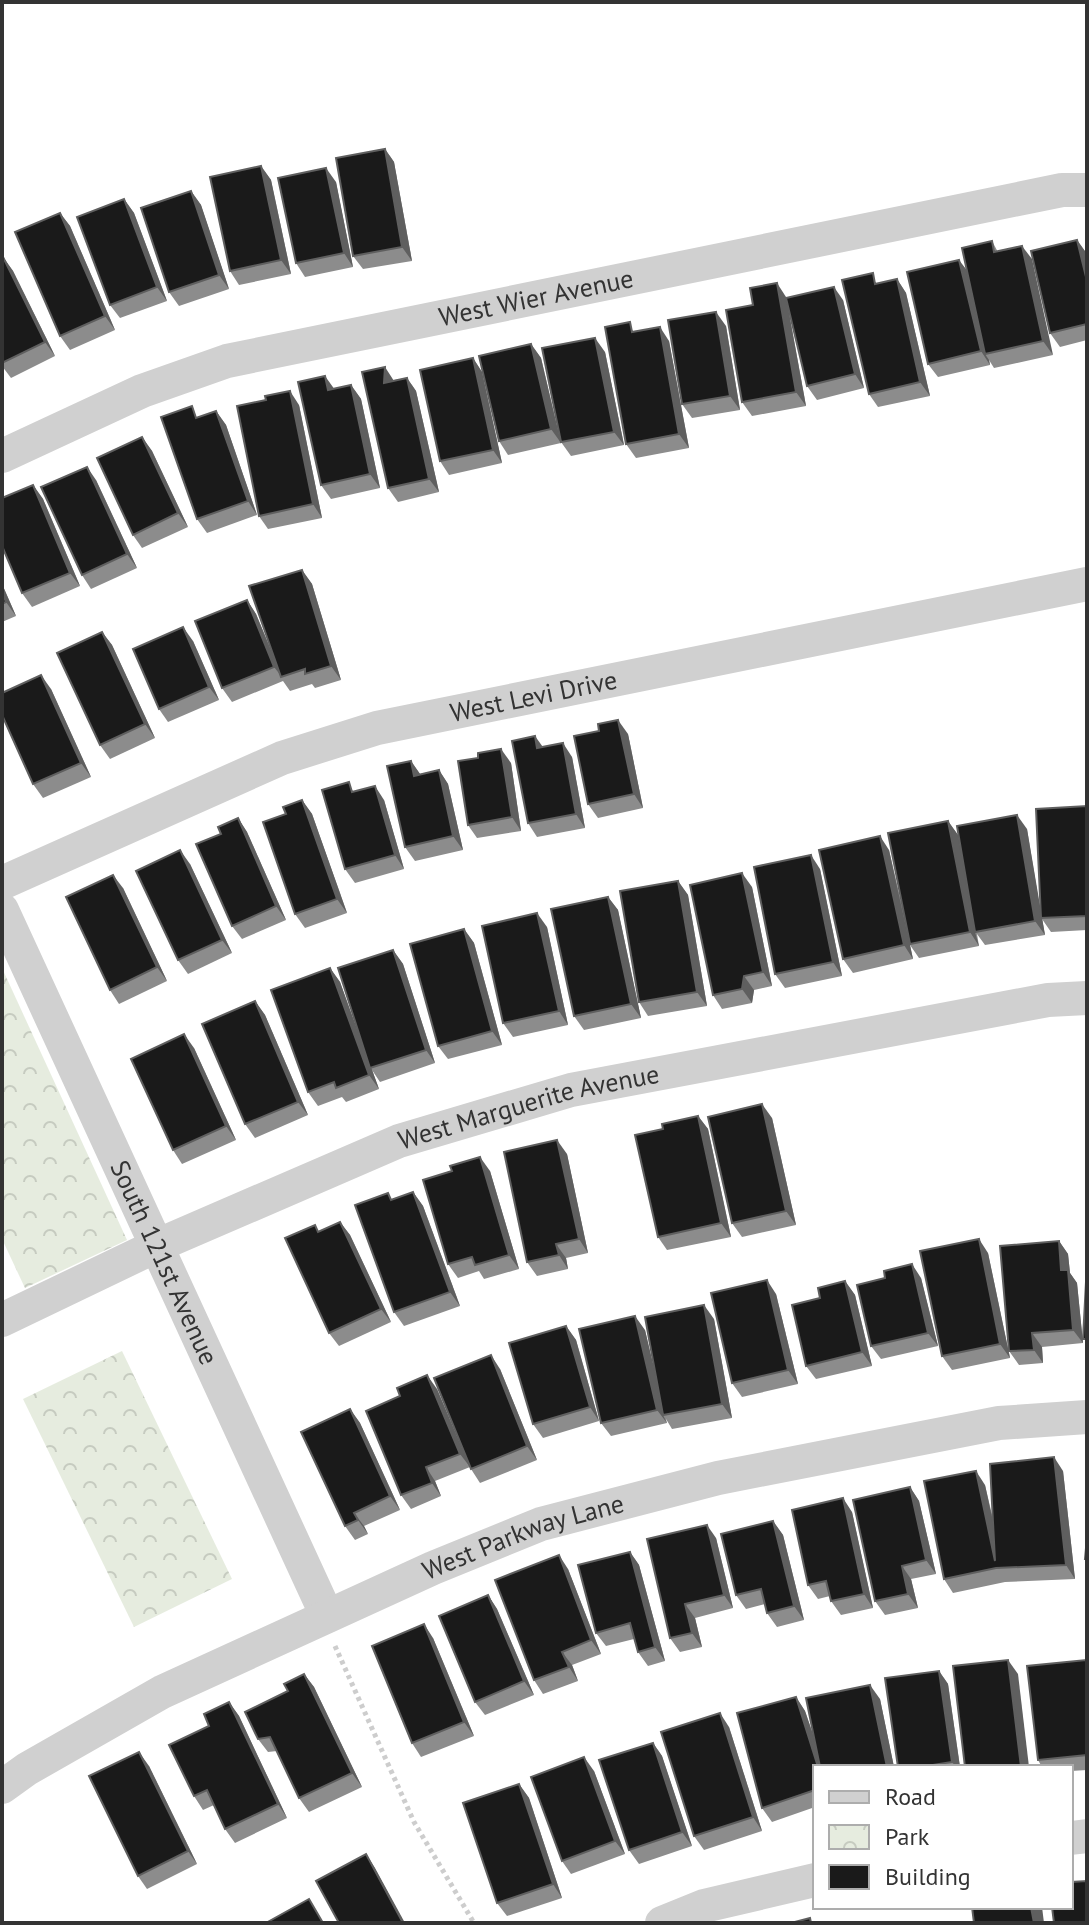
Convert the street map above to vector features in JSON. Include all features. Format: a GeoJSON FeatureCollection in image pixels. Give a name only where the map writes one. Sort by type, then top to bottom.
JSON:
{"type":"FeatureCollection","features":[{"type":"Feature","properties":{"kind":"street","name":"West Wier Avenue"},"geometry":{"type":"LineString","coordinates":[[2,456],[142,391],[227,361],[1062,190],[1087,190]]}},
{"type":"Feature","properties":{"kind":"street","name":"West Levi Drive"},"geometry":{"type":"LineString","coordinates":[[2,883],[282,758],[377,728],[1087,584]]}},
{"type":"Feature","properties":{"kind":"street","name":"South 121st Avenue"},"geometry":{"type":"LineString","coordinates":[[2,910],[327,1616]]}},
{"type":"Feature","properties":{"kind":"street","name":"West Marguerite Avenue"},"geometry":{"type":"LineString","coordinates":[[2,1320],[156,1246],[399,1141],[571,1090],[1048,1000],[1087,998]]}},
{"type":"Feature","properties":{"kind":"street","name":"West Parkway Lane"},"geometry":{"type":"LineString","coordinates":[[2,1787],[27,1769],[162,1692],[327,1616],[541,1524],[718,1478],[999,1423],[1087,1417]]}},
{"type":"Feature","properties":{"kind":"street"},"geometry":{"type":"LineString","coordinates":[[662,1923],[704,1906],[813,1880]]}},
{"type":"Feature","properties":{"kind":"path"},"geometry":{"type":"LineString","coordinates":[[327,1616],[333,1642],[414,1822],[474,1923]]}},
{"type":"Feature","properties":{"kind":"green space"},"geometry":{"type":"Polygon","coordinates":[[[2,968],[127,1240],[25,1288],[2,1239],[2,968]]]}},
{"type":"Feature","properties":{"kind":"green space"},"geometry":{"type":"Polygon","coordinates":[[[122,1351],[232,1579],[134,1627],[23,1399],[122,1351]]]}},
{"type":"Feature","properties":{"kind":"building"},"geometry":{"type":"Polygon","coordinates":[[[385,149],[402,247],[353,256],[336,158],[385,149]]]}},
{"type":"Feature","properties":{"kind":"building"},"geometry":{"type":"Polygon","coordinates":[[[261,166],[281,260],[230,271],[210,177],[261,166]]]}},
{"type":"Feature","properties":{"kind":"building"},"geometry":{"type":"Polygon","coordinates":[[[326,168],[344,253],[296,263],[278,178],[326,168]]]}},
{"type":"Feature","properties":{"kind":"building"},"geometry":{"type":"Polygon","coordinates":[[[191,191],[219,275],[169,292],[141,208],[191,191]]]}},
{"type":"Feature","properties":{"kind":"building"},"geometry":{"type":"Polygon","coordinates":[[[124,199],[157,287],[110,305],[77,217],[124,199]]]}},
{"type":"Feature","properties":{"kind":"building"},"geometry":{"type":"Polygon","coordinates":[[[60,213],[105,316],[60,336],[15,232],[60,213]]]}},
{"type":"Feature","properties":{"kind":"building"},"geometry":{"type":"Polygon","coordinates":[[[1077,240],[1087,281],[1087,324],[1050,333],[1031,251],[1077,240]]]}},
{"type":"Feature","properties":{"kind":"building"},"geometry":{"type":"Polygon","coordinates":[[[992,241],[994,252],[1022,246],[1043,341],[985,354],[962,248],[992,241]]]}},
{"type":"Feature","properties":{"kind":"building"},"geometry":{"type":"Polygon","coordinates":[[[2,258],[45,342],[2,363],[2,258]]]}},
{"type":"Feature","properties":{"kind":"building"},"geometry":{"type":"Polygon","coordinates":[[[959,260],[981,351],[928,364],[907,272],[959,260]]]}},
{"type":"Feature","properties":{"kind":"building"},"geometry":{"type":"Polygon","coordinates":[[[873,273],[875,284],[897,279],[920,382],[869,394],[842,280],[873,273]]]}},
{"type":"Feature","properties":{"kind":"building"},"geometry":{"type":"Polygon","coordinates":[[[777,283],[796,392],[742,402],[726,310],[753,305],[750,288],[777,283]]]}},
{"type":"Feature","properties":{"kind":"building"},"geometry":{"type":"Polygon","coordinates":[[[834,287],[855,374],[807,386],[786,298],[834,287]]]}},
{"type":"Feature","properties":{"kind":"building"},"geometry":{"type":"Polygon","coordinates":[[[716,312],[730,396],[682,404],[668,320],[716,312]]]}},
{"type":"Feature","properties":{"kind":"building"},"geometry":{"type":"Polygon","coordinates":[[[630,322],[632,332],[660,327],[679,434],[626,444],[605,327],[630,322]]]}},
{"type":"Feature","properties":{"kind":"building"},"geometry":{"type":"Polygon","coordinates":[[[595,338],[614,432],[561,442],[542,348],[595,338]]]}},
{"type":"Feature","properties":{"kind":"building"},"geometry":{"type":"Polygon","coordinates":[[[531,344],[551,429],[499,441],[479,356],[531,344]]]}},
{"type":"Feature","properties":{"kind":"building"},"geometry":{"type":"Polygon","coordinates":[[[473,358],[493,450],[440,461],[420,370],[473,358]]]}},
{"type":"Feature","properties":{"kind":"building"},"geometry":{"type":"Polygon","coordinates":[[[385,367],[384,383],[407,378],[429,479],[388,488],[362,372],[385,367]]]}},
{"type":"Feature","properties":{"kind":"building"},"geometry":{"type":"Polygon","coordinates":[[[325,376],[328,390],[351,385],[370,474],[321,485],[298,382],[325,376]]]}},
{"type":"Feature","properties":{"kind":"building"},"geometry":{"type":"Polygon","coordinates":[[[290,391],[313,504],[259,516],[237,406],[290,391]]]}},
{"type":"Feature","properties":{"kind":"building"},"geometry":{"type":"Polygon","coordinates":[[[192,406],[196,418],[216,411],[248,501],[197,519],[161,417],[192,406]]]}},
{"type":"Feature","properties":{"kind":"building"},"geometry":{"type":"Polygon","coordinates":[[[142,437],[178,513],[133,535],[97,458],[142,437]]]}},
{"type":"Feature","properties":{"kind":"building"},"geometry":{"type":"Polygon","coordinates":[[[87,467],[127,554],[82,575],[41,487],[87,467]]]}},
{"type":"Feature","properties":{"kind":"building"},"geometry":{"type":"Polygon","coordinates":[[[33,485],[70,573],[22,593],[2,546],[2,498],[33,485]]]}},
{"type":"Feature","properties":{"kind":"building"},"geometry":{"type":"Polygon","coordinates":[[[302,570],[331,666],[305,674],[305,669],[281,677],[249,586],[302,570]]]}},
{"type":"Feature","properties":{"kind":"building"},"geometry":{"type":"Polygon","coordinates":[[[247,600],[274,667],[222,688],[195,621],[247,600]]]}},
{"type":"Feature","properties":{"kind":"building"},"geometry":{"type":"Polygon","coordinates":[[[183,627],[209,687],[159,709],[133,649],[183,627]]]}},
{"type":"Feature","properties":{"kind":"building"},"geometry":{"type":"Polygon","coordinates":[[[102,632],[145,724],[100,745],[57,653],[102,632]]]}},
{"type":"Feature","properties":{"kind":"building"},"geometry":{"type":"Polygon","coordinates":[[[41,675],[81,763],[33,784],[2,715],[2,693],[41,675]]]}},
{"type":"Feature","properties":{"kind":"building"},"geometry":{"type":"Polygon","coordinates":[[[618,720],[634,794],[588,804],[574,736],[599,731],[598,724],[618,720]]]}},
{"type":"Feature","properties":{"kind":"building"},"geometry":{"type":"Polygon","coordinates":[[[535,736],[537,748],[563,743],[576,814],[528,823],[512,741],[535,736]]]}},
{"type":"Feature","properties":{"kind":"building"},"geometry":{"type":"Polygon","coordinates":[[[501,749],[512,817],[468,825],[458,761],[478,758],[478,753],[501,749]]]}},
{"type":"Feature","properties":{"kind":"building"},"geometry":{"type":"Polygon","coordinates":[[[411,761],[414,776],[439,770],[453,836],[405,847],[387,766],[411,761]]]}},
{"type":"Feature","properties":{"kind":"building"},"geometry":{"type":"Polygon","coordinates":[[[349,782],[352,792],[375,786],[395,855],[345,869],[322,790],[349,782]]]}},
{"type":"Feature","properties":{"kind":"building"},"geometry":{"type":"Polygon","coordinates":[[[302,800],[337,899],[295,914],[263,822],[286,814],[283,807],[302,800]]]}},
{"type":"Feature","properties":{"kind":"building"},"geometry":{"type":"Polygon","coordinates":[[[1087,806],[1087,916],[1041,918],[1036,809],[1087,806]]]}},
{"type":"Feature","properties":{"kind":"building"},"geometry":{"type":"Polygon","coordinates":[[[1017,815],[1035,921],[975,932],[957,826],[1017,815]]]}},
{"type":"Feature","properties":{"kind":"building"},"geometry":{"type":"Polygon","coordinates":[[[238,818],[276,906],[232,926],[196,844],[221,834],[218,827],[238,818]]]}},
{"type":"Feature","properties":{"kind":"building"},"geometry":{"type":"Polygon","coordinates":[[[948,821],[970,932],[910,944],[888,833],[948,821]]]}},
{"type":"Feature","properties":{"kind":"building"},"geometry":{"type":"Polygon","coordinates":[[[880,836],[904,945],[843,959],[819,850],[880,836]]]}},
{"type":"Feature","properties":{"kind":"building"},"geometry":{"type":"Polygon","coordinates":[[[180,850],[222,940],[178,960],[136,871],[180,850]]]}},
{"type":"Feature","properties":{"kind":"building"},"geometry":{"type":"Polygon","coordinates":[[[811,855],[833,962],[775,974],[754,867],[811,855]]]}},
{"type":"Feature","properties":{"kind":"building"},"geometry":{"type":"Polygon","coordinates":[[[742,873],[763,972],[744,976],[742,989],[713,995],[690,885],[742,873]]]}},
{"type":"Feature","properties":{"kind":"building"},"geometry":{"type":"Polygon","coordinates":[[[113,875],[157,967],[110,990],[66,897],[113,875]]]}},
{"type":"Feature","properties":{"kind":"building"},"geometry":{"type":"Polygon","coordinates":[[[678,881],[697,992],[639,1002],[620,891],[678,881]]]}},
{"type":"Feature","properties":{"kind":"building"},"geometry":{"type":"Polygon","coordinates":[[[608,897],[631,1004],[574,1016],[551,909],[608,897]]]}},
{"type":"Feature","properties":{"kind":"building"},"geometry":{"type":"Polygon","coordinates":[[[537,913],[559,1011],[503,1023],[482,926],[537,913]]]}},
{"type":"Feature","properties":{"kind":"building"},"geometry":{"type":"Polygon","coordinates":[[[464,929],[492,1031],[438,1046],[410,944],[464,929]]]}},
{"type":"Feature","properties":{"kind":"building"},"geometry":{"type":"Polygon","coordinates":[[[393,950],[426,1050],[370,1068],[338,968],[393,950]]]}},
{"type":"Feature","properties":{"kind":"building"},"geometry":{"type":"Polygon","coordinates":[[[330,968],[369,1075],[336,1088],[334,1082],[308,1092],[271,990],[330,968]]]}},
{"type":"Feature","properties":{"kind":"building"},"geometry":{"type":"Polygon","coordinates":[[[255,1001],[298,1102],[245,1124],[202,1024],[255,1001]]]}},
{"type":"Feature","properties":{"kind":"building"},"geometry":{"type":"Polygon","coordinates":[[[184,1034],[226,1126],[173,1150],[131,1059],[184,1034]]]}},
{"type":"Feature","properties":{"kind":"building"},"geometry":{"type":"Polygon","coordinates":[[[762,1104],[786,1211],[732,1223],[708,1117],[762,1104]]]}},
{"type":"Feature","properties":{"kind":"building"},"geometry":{"type":"Polygon","coordinates":[[[698,1116],[721,1223],[658,1237],[635,1135],[663,1129],[662,1124],[698,1116]]]}},
{"type":"Feature","properties":{"kind":"building"},"geometry":{"type":"Polygon","coordinates":[[[557,1140],[579,1239],[556,1244],[559,1255],[527,1262],[504,1152],[557,1140]]]}},
{"type":"Feature","properties":{"kind":"building"},"geometry":{"type":"Polygon","coordinates":[[[480,1157],[509,1255],[475,1265],[472,1257],[448,1264],[423,1180],[452,1171],[450,1166],[480,1157]]]}},
{"type":"Feature","properties":{"kind":"building"},"geometry":{"type":"Polygon","coordinates":[[[413,1192],[450,1292],[394,1312],[355,1205],[388,1193],[391,1200],[413,1192]]]}},
{"type":"Feature","properties":{"kind":"building"},"geometry":{"type":"Polygon","coordinates":[[[340,1222],[381,1309],[329,1333],[285,1238],[315,1225],[318,1232],[340,1222]]]}},
{"type":"Feature","properties":{"kind":"building"},"geometry":{"type":"Polygon","coordinates":[[[979,1239],[1000,1344],[942,1356],[920,1251],[979,1239]]]}},
{"type":"Feature","properties":{"kind":"building"},"geometry":{"type":"Polygon","coordinates":[[[1059,1241],[1061,1270],[1068,1270],[1073,1330],[1032,1333],[1034,1350],[1009,1351],[1000,1246],[1059,1241]]]}},
{"type":"Feature","properties":{"kind":"building"},"geometry":{"type":"Polygon","coordinates":[[[1087,1263],[1087,1339],[1083,1339],[1087,1263]]]}},
{"type":"Feature","properties":{"kind":"building"},"geometry":{"type":"Polygon","coordinates":[[[912,1264],[928,1333],[871,1346],[857,1285],[885,1278],[884,1271],[912,1264]]]}},
{"type":"Feature","properties":{"kind":"building"},"geometry":{"type":"Polygon","coordinates":[[[767,1280],[788,1370],[732,1383],[711,1293],[767,1280]]]}},
{"type":"Feature","properties":{"kind":"building"},"geometry":{"type":"Polygon","coordinates":[[[845,1281],[862,1352],[806,1366],[792,1305],[820,1298],[818,1288],[845,1281]]]}},
{"type":"Feature","properties":{"kind":"building"},"geometry":{"type":"Polygon","coordinates":[[[704,1305],[722,1404],[663,1415],[645,1317],[704,1305]]]}},
{"type":"Feature","properties":{"kind":"building"},"geometry":{"type":"Polygon","coordinates":[[[635,1316],[657,1410],[601,1423],[579,1329],[635,1316]]]}},
{"type":"Feature","properties":{"kind":"building"},"geometry":{"type":"Polygon","coordinates":[[[566,1326],[590,1407],[533,1424],[509,1343],[566,1326]]]}},
{"type":"Feature","properties":{"kind":"building"},"geometry":{"type":"Polygon","coordinates":[[[491,1355],[527,1446],[471,1469],[434,1378],[491,1355]]]}},
{"type":"Feature","properties":{"kind":"building"},"geometry":{"type":"Polygon","coordinates":[[[427,1375],[460,1454],[426,1467],[432,1483],[401,1495],[366,1411],[400,1396],[397,1388],[427,1375]]]}},
{"type":"Feature","properties":{"kind":"building"},"geometry":{"type":"Polygon","coordinates":[[[350,1409],[390,1496],[354,1513],[358,1520],[345,1526],[301,1432],[350,1409]]]}},
{"type":"Feature","properties":{"kind":"building"},"geometry":{"type":"Polygon","coordinates":[[[1054,1457],[1066,1565],[996,1568],[944,1579],[924,1481],[976,1471],[995,1561],[990,1464],[1054,1457]]]}},
{"type":"Feature","properties":{"kind":"building"},"geometry":{"type":"Polygon","coordinates":[[[910,1487],[926,1560],[902,1566],[908,1594],[875,1601],[853,1500],[910,1487]]]}},
{"type":"Feature","properties":{"kind":"building"},"geometry":{"type":"Polygon","coordinates":[[[843,1498],[864,1594],[831,1601],[826,1581],[808,1585],[792,1510],[843,1498]]]}},
{"type":"Feature","properties":{"kind":"building"},"geometry":{"type":"Polygon","coordinates":[[[773,1521],[794,1606],[767,1613],[761,1589],[736,1595],[721,1534],[773,1521]]]}},
{"type":"Feature","properties":{"kind":"building"},"geometry":{"type":"Polygon","coordinates":[[[707,1525],[724,1595],[685,1604],[692,1633],[670,1638],[647,1539],[707,1525]]]}},
{"type":"Feature","properties":{"kind":"building"},"geometry":{"type":"Polygon","coordinates":[[[630,1552],[655,1647],[638,1652],[630,1623],[596,1633],[578,1565],[630,1552]]]}},
{"type":"Feature","properties":{"kind":"building"},"geometry":{"type":"Polygon","coordinates":[[[559,1555],[591,1640],[562,1652],[569,1667],[534,1680],[495,1580],[559,1555]]]}},
{"type":"Feature","properties":{"kind":"building"},"geometry":{"type":"Polygon","coordinates":[[[488,1595],[524,1681],[475,1702],[439,1616],[488,1595]]]}},
{"type":"Feature","properties":{"kind":"building"},"geometry":{"type":"Polygon","coordinates":[[[424,1624],[464,1722],[412,1743],[372,1646],[424,1624]]]}},
{"type":"Feature","properties":{"kind":"building"},"geometry":{"type":"Polygon","coordinates":[[[1008,1660],[1021,1765],[965,1765],[953,1666],[1008,1660]]]}},
{"type":"Feature","properties":{"kind":"building"},"geometry":{"type":"Polygon","coordinates":[[[1086,1660],[1087,1755],[1038,1760],[1027,1666],[1086,1660]]]}},
{"type":"Feature","properties":{"kind":"building"},"geometry":{"type":"Polygon","coordinates":[[[939,1671],[952,1762],[898,1765],[885,1678],[939,1671]]]}},
{"type":"Feature","properties":{"kind":"building"},"geometry":{"type":"Polygon","coordinates":[[[304,1674],[352,1773],[299,1798],[270,1737],[258,1739],[245,1712],[288,1691],[284,1684],[304,1674]]]}},
{"type":"Feature","properties":{"kind":"building"},"geometry":{"type":"Polygon","coordinates":[[[870,1685],[887,1765],[820,1765],[806,1698],[870,1685]]]}},
{"type":"Feature","properties":{"kind":"building"},"geometry":{"type":"Polygon","coordinates":[[[796,1697],[817,1765],[813,1765],[813,1791],[762,1808],[737,1713],[796,1697]]]}},
{"type":"Feature","properties":{"kind":"building"},"geometry":{"type":"Polygon","coordinates":[[[229,1702],[278,1804],[225,1829],[207,1790],[194,1796],[169,1745],[209,1726],[204,1714],[229,1702]]]}},
{"type":"Feature","properties":{"kind":"building"},"geometry":{"type":"Polygon","coordinates":[[[720,1713],[753,1817],[694,1836],[661,1732],[720,1713]]]}},
{"type":"Feature","properties":{"kind":"building"},"geometry":{"type":"Polygon","coordinates":[[[653,1743],[682,1832],[629,1850],[599,1760],[653,1743]]]}},
{"type":"Feature","properties":{"kind":"building"},"geometry":{"type":"Polygon","coordinates":[[[139,1752],[188,1851],[138,1876],[89,1776],[139,1752]]]}},
{"type":"Feature","properties":{"kind":"building"},"geometry":{"type":"Polygon","coordinates":[[[584,1757],[615,1841],[562,1861],[531,1777],[584,1757]]]}},
{"type":"Feature","properties":{"kind":"building"},"geometry":{"type":"Polygon","coordinates":[[[519,1784],[553,1884],[497,1903],[463,1803],[519,1784]]]}},
{"type":"Feature","properties":{"kind":"building"},"geometry":{"type":"Polygon","coordinates":[[[366,1854],[403,1923],[339,1923],[316,1881],[366,1854]]]}},
{"type":"Feature","properties":{"kind":"building"},"geometry":{"type":"Polygon","coordinates":[[[1087,1881],[1087,1923],[1054,1923],[1052,1909],[1073,1909],[1073,1882],[1087,1881]]]}},
{"type":"Feature","properties":{"kind":"building"},"geometry":{"type":"Polygon","coordinates":[[[309,1899],[323,1923],[266,1923],[309,1899]]]}},
{"type":"Feature","properties":{"kind":"building"},"geometry":{"type":"Polygon","coordinates":[[[972,1909],[1031,1909],[1034,1923],[974,1923],[972,1909]]]}},
{"type":"Feature","properties":{"kind":"building"},"geometry":{"type":"Polygon","coordinates":[[[810,1918],[811,1923],[791,1923],[810,1918]]]}}]}
